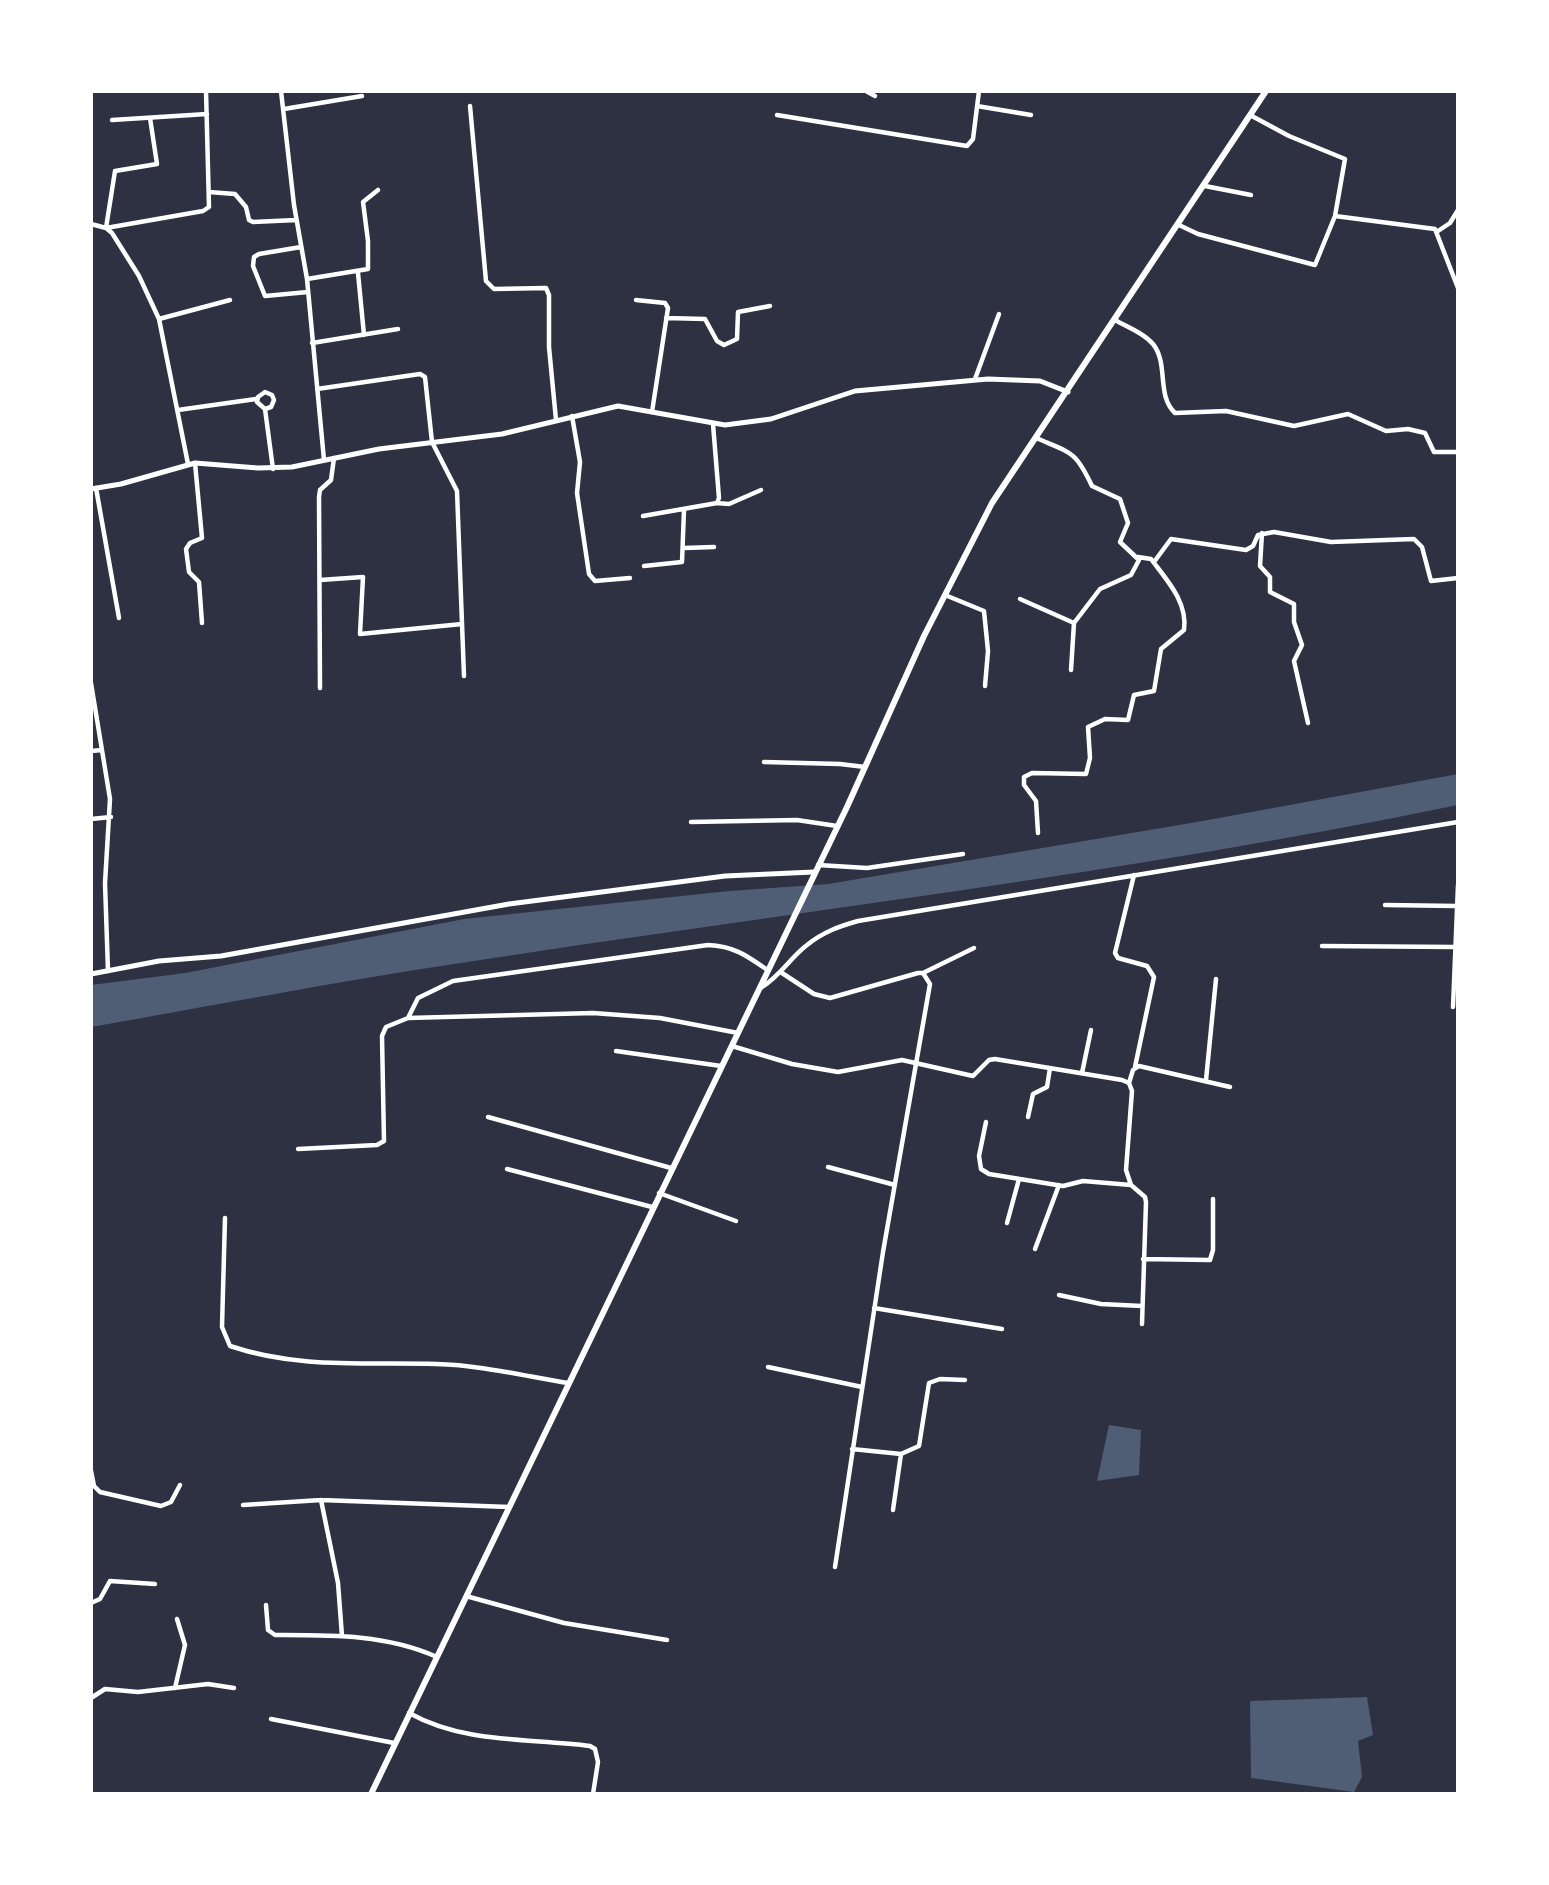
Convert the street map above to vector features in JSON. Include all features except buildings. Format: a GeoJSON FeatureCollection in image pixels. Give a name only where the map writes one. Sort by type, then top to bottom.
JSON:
{"type":"FeatureCollection","features":[{"type":"Feature","properties":{"kind":"main road"},"geometry":{"type":"LineString","coordinates":[[371,1794],[865,768],[944,595],[992,503],[1266,91]]}},
{"type":"Feature","properties":{"kind":"street"},"geometry":{"type":"LineString","coordinates":[[91,225],[106,228],[203,211],[209,207],[206,91]]}},
{"type":"Feature","properties":{"kind":"street"},"geometry":{"type":"LineString","coordinates":[[281,91],[296,220],[309,292],[324,460]]}},
{"type":"Feature","properties":{"kind":"street"},"geometry":{"type":"LineString","coordinates":[[866,91],[875,96]]}},
{"type":"Feature","properties":{"kind":"street"},"geometry":{"type":"LineString","coordinates":[[777,115],[932,143],[967,146],[973,139],[979,91]]}},
{"type":"Feature","properties":{"kind":"street"},"geometry":{"type":"LineString","coordinates":[[284,109],[362,96]]}},
{"type":"Feature","properties":{"kind":"street"},"geometry":{"type":"LineString","coordinates":[[470,106],[486,281],[494,289],[546,288],[549,295],[549,347],[556,420]]}},
{"type":"Feature","properties":{"kind":"street"},"geometry":{"type":"LineString","coordinates":[[977,106],[1031,114]]}},
{"type":"Feature","properties":{"kind":"street"},"geometry":{"type":"LineString","coordinates":[[112,120],[207,114]]}},
{"type":"Feature","properties":{"kind":"street"},"geometry":{"type":"LineString","coordinates":[[1179,225],[1198,234],[1315,265],[1335,216],[1345,159],[1289,136],[1250,115]]}},
{"type":"Feature","properties":{"kind":"street"},"geometry":{"type":"LineString","coordinates":[[150,118],[157,164],[115,171],[106,228],[126,253],[159,319],[191,463],[202,538],[190,543],[186,549],[189,572],[198,582],[202,623]]}},
{"type":"Feature","properties":{"kind":"street"},"geometry":{"type":"LineString","coordinates":[[1205,186],[1251,195]]}},
{"type":"Feature","properties":{"kind":"street"},"geometry":{"type":"LineString","coordinates":[[307,279],[368,270],[363,202],[378,190]]}},
{"type":"Feature","properties":{"kind":"street"},"geometry":{"type":"LineString","coordinates":[[209,192],[235,194],[246,207],[249,220],[253,222],[296,220]]}},
{"type":"Feature","properties":{"kind":"street"},"geometry":{"type":"LineString","coordinates":[[1438,231],[1450,223],[1458,210]]}},
{"type":"Feature","properties":{"kind":"street"},"geometry":{"type":"LineString","coordinates":[[1335,216],[1418,224],[1438,231]]}},
{"type":"Feature","properties":{"kind":"street"},"geometry":{"type":"LineString","coordinates":[[1438,231],[1458,288]]}},
{"type":"Feature","properties":{"kind":"street"},"geometry":{"type":"LineString","coordinates":[[301,247],[259,254],[254,257],[253,266],[265,296],[309,292]]}},
{"type":"Feature","properties":{"kind":"street"},"geometry":{"type":"LineString","coordinates":[[358,273],[364,335]]}},
{"type":"Feature","properties":{"kind":"street"},"geometry":{"type":"LineString","coordinates":[[159,319],[230,300]]}},
{"type":"Feature","properties":{"kind":"street"},"geometry":{"type":"LineString","coordinates":[[636,300],[665,303],[668,308],[652,412]]}},
{"type":"Feature","properties":{"kind":"street"},"geometry":{"type":"LineString","coordinates":[[666,318],[705,319],[717,341],[724,345],[737,339],[737,316],[741,309],[770,306]]}},
{"type":"Feature","properties":{"kind":"street"},"geometry":{"type":"LineString","coordinates":[[975,379],[999,314]]}},
{"type":"Feature","properties":{"kind":"street"},"geometry":{"type":"LineString","coordinates":[[1115,320],[1154,345],[1163,372],[1166,400],[1175,413],[1226,411],[1294,426],[1348,414],[1386,431],[1408,429],[1425,433],[1434,452],[1458,452]]}},
{"type":"Feature","properties":{"kind":"street"},"geometry":{"type":"LineString","coordinates":[[312,343],[398,329]]}},
{"type":"Feature","properties":{"kind":"street"},"geometry":{"type":"LineString","coordinates":[[317,390],[423,374],[432,442],[456,485],[464,676]]}},
{"type":"Feature","properties":{"kind":"street"},"geometry":{"type":"LineString","coordinates":[[119,618],[94,489],[191,463],[273,469],[432,442],[502,434],[618,406],[713,424],[771,419],[846,392],[975,379],[1040,381],[1068,392]]}},
{"type":"Feature","properties":{"kind":"street"},"geometry":{"type":"LineString","coordinates":[[178,410],[257,399],[262,393],[272,395],[274,403],[265,409]]}},
{"type":"Feature","properties":{"kind":"street"},"geometry":{"type":"LineString","coordinates":[[257,399],[260,407],[265,409]]}},
{"type":"Feature","properties":{"kind":"street"},"geometry":{"type":"LineString","coordinates":[[265,409],[273,469]]}},
{"type":"Feature","properties":{"kind":"street"},"geometry":{"type":"LineString","coordinates":[[572,416],[580,462],[577,493],[589,575],[595,581],[630,578]]}},
{"type":"Feature","properties":{"kind":"street"},"geometry":{"type":"LineString","coordinates":[[713,424],[719,498],[717,503]]}},
{"type":"Feature","properties":{"kind":"street"},"geometry":{"type":"LineString","coordinates":[[1036,438],[1072,453],[1086,468],[1092,486],[1120,499],[1128,523],[1120,542],[1138,557],[1147,557],[1154,562],[1174,587],[1185,619],[1184,630],[1161,649],[1154,691],[1134,695],[1128,720],[1105,719],[1088,727],[1090,758],[1086,774],[1032,774],[1024,777],[1024,785],[1036,802],[1038,833]]}},
{"type":"Feature","properties":{"kind":"street"},"geometry":{"type":"LineString","coordinates":[[320,688],[319,498],[320,489],[331,480],[334,457]]}},
{"type":"Feature","properties":{"kind":"street"},"geometry":{"type":"LineString","coordinates":[[643,516],[717,503],[729,504],[761,491]]}},
{"type":"Feature","properties":{"kind":"street"},"geometry":{"type":"LineString","coordinates":[[645,566],[678,564],[684,558],[684,510]]}},
{"type":"Feature","properties":{"kind":"street"},"geometry":{"type":"LineString","coordinates":[[1262,533],[1274,532],[1331,542],[1414,539],[1422,547],[1432,581],[1458,578]]}},
{"type":"Feature","properties":{"kind":"street"},"geometry":{"type":"LineString","coordinates":[[1154,562],[1171,539],[1246,550],[1253,546],[1262,533]]}},
{"type":"Feature","properties":{"kind":"street"},"geometry":{"type":"LineString","coordinates":[[1262,533],[1260,566],[1270,577],[1270,592],[1294,604],[1294,622],[1302,645],[1294,665],[1308,723]]}},
{"type":"Feature","properties":{"kind":"street"},"geometry":{"type":"LineString","coordinates":[[684,548],[714,547]]}},
{"type":"Feature","properties":{"kind":"street"},"geometry":{"type":"LineString","coordinates":[[1071,670],[1074,623],[1100,589],[1131,575],[1138,557]]}},
{"type":"Feature","properties":{"kind":"street"},"geometry":{"type":"LineString","coordinates":[[320,580],[363,577],[360,634],[462,624]]}},
{"type":"Feature","properties":{"kind":"street"},"geometry":{"type":"LineString","coordinates":[[944,595],[984,611],[988,651],[985,686]]}},
{"type":"Feature","properties":{"kind":"street"},"geometry":{"type":"LineString","coordinates":[[1020,599],[1074,623]]}},
{"type":"Feature","properties":{"kind":"street"},"geometry":{"type":"LineString","coordinates":[[91,683],[94,722],[102,750],[111,817],[106,883],[108,971]]}},
{"type":"Feature","properties":{"kind":"street"},"geometry":{"type":"LineString","coordinates":[[91,751],[102,750]]}},
{"type":"Feature","properties":{"kind":"street"},"geometry":{"type":"LineString","coordinates":[[764,762],[848,764],[865,768]]}},
{"type":"Feature","properties":{"kind":"street"},"geometry":{"type":"LineString","coordinates":[[91,819],[111,817]]}},
{"type":"Feature","properties":{"kind":"street"},"geometry":{"type":"LineString","coordinates":[[691,822],[797,820],[837,826]]}},
{"type":"Feature","properties":{"kind":"street"},"geometry":{"type":"LineString","coordinates":[[758,989],[782,973],[808,944],[843,925],[1458,822]]}},
{"type":"Feature","properties":{"kind":"street"},"geometry":{"type":"LineString","coordinates":[[91,974],[159,961],[221,956],[509,904],[725,876],[867,868],[963,854]]}},
{"type":"Feature","properties":{"kind":"street"},"geometry":{"type":"LineString","coordinates":[[1134,875],[1115,953],[1118,958],[1147,967],[1154,976],[1135,1067],[1129,1083],[1132,1091],[1126,1170],[1131,1185],[1145,1197],[1146,1202],[1142,1324]]}},
{"type":"Feature","properties":{"kind":"street"},"geometry":{"type":"LineString","coordinates":[[1452,1007],[1458,885]]}},
{"type":"Feature","properties":{"kind":"street"},"geometry":{"type":"LineString","coordinates":[[1385,905],[1458,906]]}},
{"type":"Feature","properties":{"kind":"street"},"geometry":{"type":"LineString","coordinates":[[408,1018],[418,998],[453,981],[573,963],[708,945],[726,945],[741,951],[766,969]]}},
{"type":"Feature","properties":{"kind":"street"},"geometry":{"type":"LineString","coordinates":[[1322,946],[1455,947]]}},
{"type":"Feature","properties":{"kind":"street"},"geometry":{"type":"LineString","coordinates":[[782,973],[814,994],[830,998],[923,973],[974,948]]}},
{"type":"Feature","properties":{"kind":"street"},"geometry":{"type":"LineString","coordinates":[[835,1567],[874,1308],[930,992],[928,977],[923,973]]}},
{"type":"Feature","properties":{"kind":"street"},"geometry":{"type":"LineString","coordinates":[[1206,1080],[1216,979]]}},
{"type":"Feature","properties":{"kind":"street"},"geometry":{"type":"LineString","coordinates":[[298,1149],[377,1145],[384,1141],[382,1036],[386,1027],[408,1018],[593,1013],[660,1018],[738,1033]]}},
{"type":"Feature","properties":{"kind":"street"},"geometry":{"type":"LineString","coordinates":[[1082,1073],[1091,1030]]}},
{"type":"Feature","properties":{"kind":"street"},"geometry":{"type":"LineString","coordinates":[[732,1046],[792,1064],[838,1072],[890,1061],[916,1063],[966,1076],[978,1074],[984,1064],[995,1059],[1129,1083]]}},
{"type":"Feature","properties":{"kind":"street"},"geometry":{"type":"LineString","coordinates":[[616,1051],[721,1066]]}},
{"type":"Feature","properties":{"kind":"street"},"geometry":{"type":"LineString","coordinates":[[1135,1067],[1230,1087]]}},
{"type":"Feature","properties":{"kind":"street"},"geometry":{"type":"LineString","coordinates":[[1028,1116],[1033,1094],[1045,1090],[1050,1068]]}},
{"type":"Feature","properties":{"kind":"street"},"geometry":{"type":"LineString","coordinates":[[488,1117],[671,1168]]}},
{"type":"Feature","properties":{"kind":"street"},"geometry":{"type":"LineString","coordinates":[[986,1122],[979,1156],[981,1169],[989,1174],[1059,1185],[1083,1181],[1131,1185]]}},
{"type":"Feature","properties":{"kind":"street"},"geometry":{"type":"LineString","coordinates":[[828,1167],[895,1185]]}},
{"type":"Feature","properties":{"kind":"street"},"geometry":{"type":"LineString","coordinates":[[507,1169],[652,1207]]}},
{"type":"Feature","properties":{"kind":"street"},"geometry":{"type":"LineString","coordinates":[[1007,1223],[1018,1179]]}},
{"type":"Feature","properties":{"kind":"street"},"geometry":{"type":"LineString","coordinates":[[1035,1250],[1059,1185]]}},
{"type":"Feature","properties":{"kind":"street"},"geometry":{"type":"LineString","coordinates":[[659,1193],[736,1222]]}},
{"type":"Feature","properties":{"kind":"street"},"geometry":{"type":"LineString","coordinates":[[1143,1259],[1210,1260],[1213,1250],[1213,1199]]}},
{"type":"Feature","properties":{"kind":"street"},"geometry":{"type":"LineString","coordinates":[[225,1218],[222,1327],[230,1346],[284,1360],[451,1365],[568,1382]]}},
{"type":"Feature","properties":{"kind":"street"},"geometry":{"type":"LineString","coordinates":[[1059,1295],[1091,1303],[1142,1306]]}},
{"type":"Feature","properties":{"kind":"street"},"geometry":{"type":"LineString","coordinates":[[874,1308],[1002,1329]]}},
{"type":"Feature","properties":{"kind":"street"},"geometry":{"type":"LineString","coordinates":[[768,1367],[862,1387]]}},
{"type":"Feature","properties":{"kind":"street"},"geometry":{"type":"LineString","coordinates":[[852,1449],[901,1454],[919,1446],[929,1383],[940,1379],[965,1380]]}},
{"type":"Feature","properties":{"kind":"street"},"geometry":{"type":"LineString","coordinates":[[892,1510],[901,1454]]}},
{"type":"Feature","properties":{"kind":"street"},"geometry":{"type":"LineString","coordinates":[[91,1471],[94,1486],[100,1492],[161,1506],[171,1502],[180,1485]]}},
{"type":"Feature","properties":{"kind":"street"},"geometry":{"type":"LineString","coordinates":[[321,1500],[338,1583],[342,1636]]}},
{"type":"Feature","properties":{"kind":"street"},"geometry":{"type":"LineString","coordinates":[[243,1505],[321,1500],[509,1507]]}},
{"type":"Feature","properties":{"kind":"street"},"geometry":{"type":"LineString","coordinates":[[91,1603],[100,1599],[110,1581],[155,1584]]}},
{"type":"Feature","properties":{"kind":"street"},"geometry":{"type":"LineString","coordinates":[[466,1596],[564,1623],[667,1640]]}},
{"type":"Feature","properties":{"kind":"street"},"geometry":{"type":"LineString","coordinates":[[266,1605],[268,1630],[275,1635],[342,1636],[403,1645],[437,1657]]}},
{"type":"Feature","properties":{"kind":"street"},"geometry":{"type":"LineString","coordinates":[[175,1688],[185,1645],[177,1619]]}},
{"type":"Feature","properties":{"kind":"street"},"geometry":{"type":"LineString","coordinates":[[91,1698],[105,1689],[138,1692],[208,1684],[234,1688]]}},
{"type":"Feature","properties":{"kind":"street"},"geometry":{"type":"LineString","coordinates":[[409,1713],[437,1726],[478,1737],[590,1746],[596,1749],[597,1756],[593,1794]]}},
{"type":"Feature","properties":{"kind":"street"},"geometry":{"type":"LineString","coordinates":[[271,1719],[394,1743]]}},
{"type":"Feature","properties":{"kind":"water"},"geometry":{"type":"Polygon","coordinates":[[[1458,774],[1458,805],[1333,830],[1083,872],[409,971],[91,1027],[91,985],[185,973],[464,919],[729,891],[828,884],[1197,822],[1458,774]]]}},
{"type":"Feature","properties":{"kind":"water"},"geometry":{"type":"Polygon","coordinates":[[[1109,1425],[1141,1430],[1139,1475],[1097,1481],[1109,1425]]]}},
{"type":"Feature","properties":{"kind":"water"},"geometry":{"type":"Polygon","coordinates":[[[1367,1697],[1373,1735],[1358,1741],[1362,1777],[1354,1792],[1251,1778],[1250,1701],[1367,1697]]]}}]}
